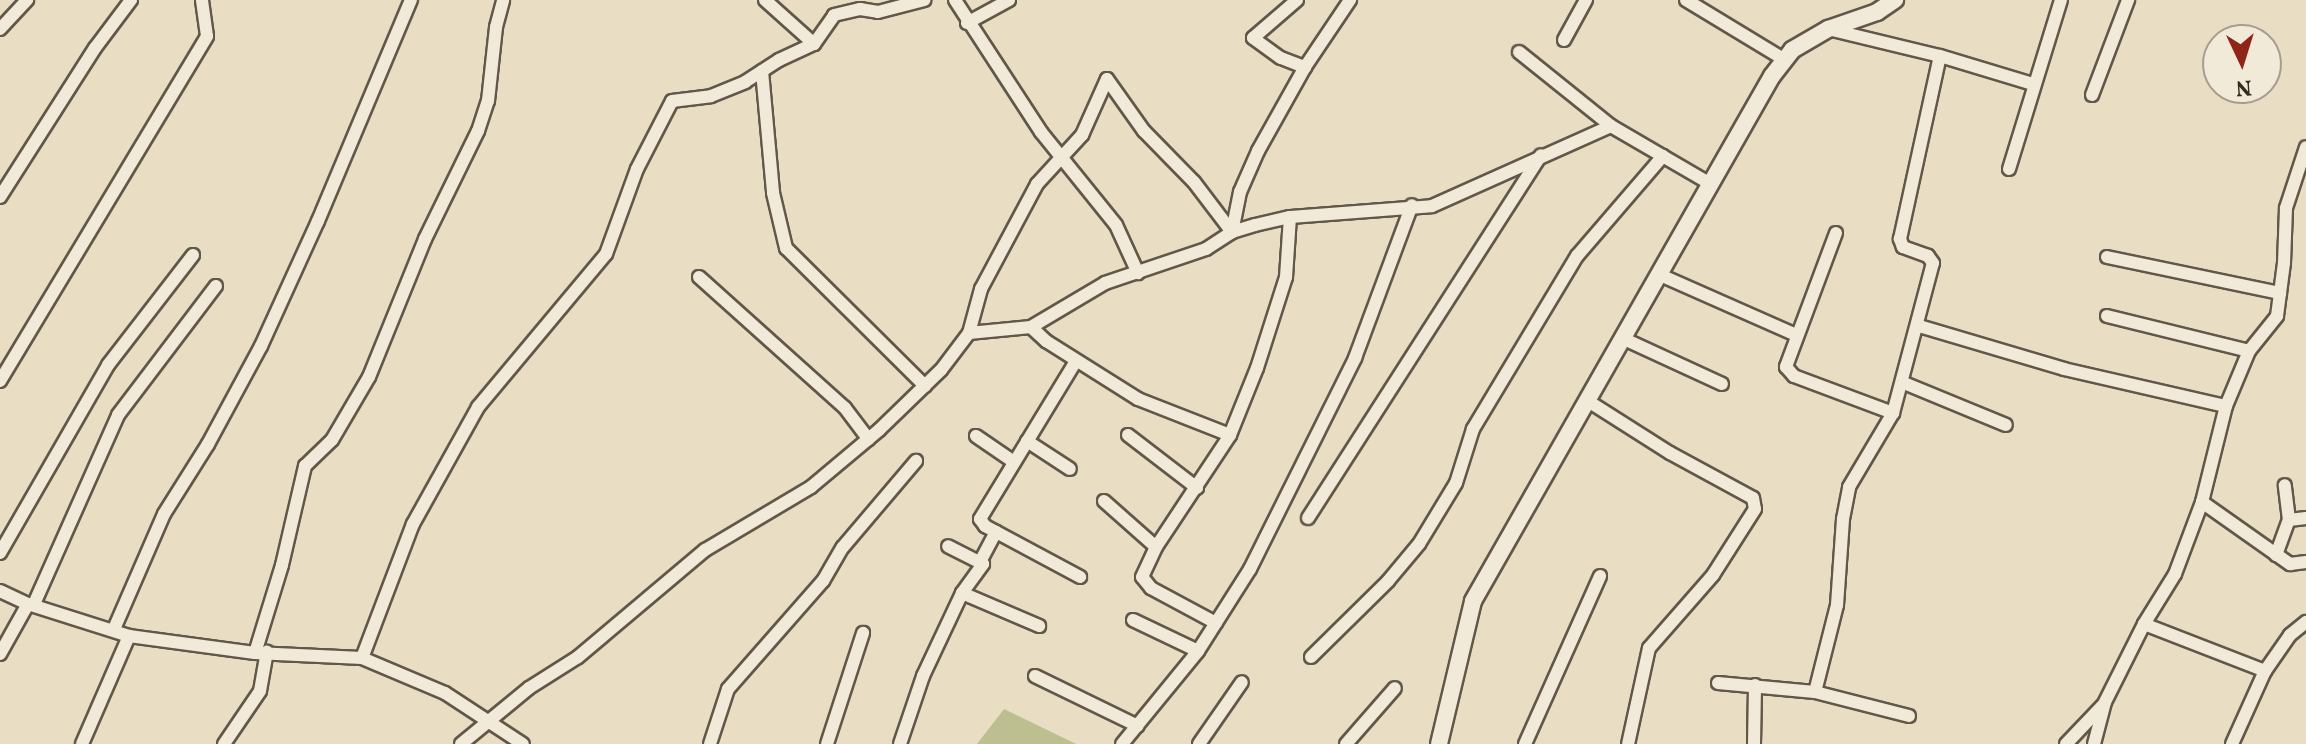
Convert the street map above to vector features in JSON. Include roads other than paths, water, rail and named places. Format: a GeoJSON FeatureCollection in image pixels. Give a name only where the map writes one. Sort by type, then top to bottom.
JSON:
{"type":"FeatureCollection","features":[{"type":"Feature","properties":{"kind":"street"},"geometry":{"type":"LineString","coordinates":[[0,29],[27,0]]}},
{"type":"Feature","properties":{"kind":"street"},"geometry":{"type":"LineString","coordinates":[[0,197],[95,48],[131,0]]}},
{"type":"Feature","properties":{"kind":"street"},"geometry":{"type":"LineString","coordinates":[[0,381],[207,36],[202,0]]}},
{"type":"Feature","properties":{"kind":"street"},"geometry":{"type":"LineString","coordinates":[[114,629],[164,514],[208,444],[261,346],[318,221],[411,0]]}},
{"type":"Feature","properties":{"kind":"street"},"geometry":{"type":"LineString","coordinates":[[224,744],[260,691],[261,652],[305,466],[332,440],[369,377],[425,239],[478,131],[488,101],[496,27],[503,0]]}},
{"type":"Feature","properties":{"kind":"street"},"geometry":{"type":"LineString","coordinates":[[765,0],[814,44]]}},
{"type":"Feature","properties":{"kind":"street"},"geometry":{"type":"LineString","coordinates":[[870,0],[878,12]]}},
{"type":"Feature","properties":{"kind":"street"},"geometry":{"type":"LineString","coordinates":[[362,658],[413,524],[449,459],[478,407],[606,254],[637,169],[672,101],[711,96],[814,44],[834,15],[860,9],[878,12],[924,0]]}},
{"type":"Feature","properties":{"kind":"street"},"geometry":{"type":"LineString","coordinates":[[955,0],[967,23],[1063,159],[1116,225],[1138,273]]}},
{"type":"Feature","properties":{"kind":"street"},"geometry":{"type":"LineString","coordinates":[[967,23],[1009,0]]}},
{"type":"Feature","properties":{"kind":"street"},"geometry":{"type":"LineString","coordinates":[[1297,0],[1253,38],[1281,58],[1305,67]]}},
{"type":"Feature","properties":{"kind":"street"},"geometry":{"type":"LineString","coordinates":[[1232,232],[1240,192],[1258,151],[1305,67],[1350,0]]}},
{"type":"Feature","properties":{"kind":"street"},"geometry":{"type":"LineString","coordinates":[[1564,40],[1586,0]]}},
{"type":"Feature","properties":{"kind":"street"},"geometry":{"type":"LineString","coordinates":[[1686,0],[1785,60]]}},
{"type":"Feature","properties":{"kind":"street"},"geometry":{"type":"LineString","coordinates":[[1439,744],[1473,601],[1709,183],[1792,50],[1828,29],[1877,12],[1895,0]]}},
{"type":"Feature","properties":{"kind":"street"},"geometry":{"type":"LineString","coordinates":[[2009,169],[2061,0]]}},
{"type":"Feature","properties":{"kind":"street"},"geometry":{"type":"LineString","coordinates":[[2092,95],[2128,0]]}},
{"type":"Feature","properties":{"kind":"street"},"geometry":{"type":"LineString","coordinates":[[1828,29],[1940,56],[2033,84]]}},
{"type":"Feature","properties":{"kind":"street"},"geometry":{"type":"LineString","coordinates":[[1519,52],[1611,126],[1709,183]]}},
{"type":"Feature","properties":{"kind":"street"},"geometry":{"type":"LineString","coordinates":[[1815,692],[1837,605],[1843,519],[1849,487],[1893,413],[1904,383],[1933,263],[1928,256],[1903,247],[1900,239],[1940,56]]}},
{"type":"Feature","properties":{"kind":"street"},"geometry":{"type":"LineString","coordinates":[[762,71],[773,193],[786,248],[925,386]]}},
{"type":"Feature","properties":{"kind":"street"},"geometry":{"type":"LineString","coordinates":[[461,744],[475,738],[486,723],[529,688],[578,657],[705,550],[811,487],[925,386],[969,333],[981,289],[1037,184],[1082,135],[1107,79],[1144,131],[1194,182],[1232,232]]}},
{"type":"Feature","properties":{"kind":"street"},"geometry":{"type":"LineString","coordinates":[[969,333],[1031,327],[1105,283],[1206,249],[1232,232],[1290,217],[1412,205],[1432,206],[1611,126]]}},
{"type":"Feature","properties":{"kind":"street"},"geometry":{"type":"LineString","coordinates":[[2094,744],[2105,702],[2144,624],[2175,574],[2202,502],[2226,406],[2249,351],[2277,316],[2286,208],[2306,147]]}},
{"type":"Feature","properties":{"kind":"street"},"geometry":{"type":"LineString","coordinates":[[1308,518],[1541,155]]}},
{"type":"Feature","properties":{"kind":"street"},"geometry":{"type":"LineString","coordinates":[[1311,657],[1388,581],[1419,544],[1456,483],[1473,429],[1577,256],[1663,156]]}},
{"type":"Feature","properties":{"kind":"street"},"geometry":{"type":"LineString","coordinates":[[1122,744],[1198,651],[1250,569],[1355,358],[1412,205]]}},
{"type":"Feature","properties":{"kind":"street"},"geometry":{"type":"LineString","coordinates":[[1216,623],[1151,588],[1142,577],[1156,547],[1230,435],[1257,368],[1286,277],[1290,217]]}},
{"type":"Feature","properties":{"kind":"street"},"geometry":{"type":"LineString","coordinates":[[1836,233],[1786,360],[1786,367],[1794,376],[1893,413]]}},
{"type":"Feature","properties":{"kind":"street"},"geometry":{"type":"LineString","coordinates":[[0,553],[108,365],[193,255]]}},
{"type":"Feature","properties":{"kind":"street"},"geometry":{"type":"LineString","coordinates":[[2107,257],[2280,293]]}},
{"type":"Feature","properties":{"kind":"street"},"geometry":{"type":"LineString","coordinates":[[1658,274],[1796,335]]}},
{"type":"Feature","properties":{"kind":"street"},"geometry":{"type":"LineString","coordinates":[[699,277],[845,408],[868,439]]}},
{"type":"Feature","properties":{"kind":"street"},"geometry":{"type":"LineString","coordinates":[[0,654],[31,604],[118,415],[216,286]]}},
{"type":"Feature","properties":{"kind":"street"},"geometry":{"type":"LineString","coordinates":[[2107,316],[2249,351]]}},
{"type":"Feature","properties":{"kind":"street"},"geometry":{"type":"LineString","coordinates":[[1919,326],[2064,369],[2226,406]]}},
{"type":"Feature","properties":{"kind":"street"},"geometry":{"type":"LineString","coordinates":[[1031,327],[1076,361],[1138,399],[1230,435]]}},
{"type":"Feature","properties":{"kind":"street"},"geometry":{"type":"LineString","coordinates":[[1622,338],[1722,384]]}},
{"type":"Feature","properties":{"kind":"street"},"geometry":{"type":"LineString","coordinates":[[1076,361],[980,519],[981,524],[1080,577]]}},
{"type":"Feature","properties":{"kind":"street"},"geometry":{"type":"LineString","coordinates":[[1904,383],[2006,425]]}},
{"type":"Feature","properties":{"kind":"street"},"geometry":{"type":"LineString","coordinates":[[1588,401],[1670,453],[1753,498],[1755,509],[1713,575],[1649,648],[1628,744]]}},
{"type":"Feature","properties":{"kind":"street"},"geometry":{"type":"LineString","coordinates":[[1128,435],[1197,488]]}},
{"type":"Feature","properties":{"kind":"street"},"geometry":{"type":"LineString","coordinates":[[976,436],[1014,462]]}},
{"type":"Feature","properties":{"kind":"street"},"geometry":{"type":"LineString","coordinates":[[1027,441],[1070,469]]}},
{"type":"Feature","properties":{"kind":"street"},"geometry":{"type":"LineString","coordinates":[[710,744],[728,689],[806,602],[843,547],[916,461]]}},
{"type":"Feature","properties":{"kind":"street"},"geometry":{"type":"LineString","coordinates":[[2276,555],[2289,520],[2285,485]]}},
{"type":"Feature","properties":{"kind":"street"},"geometry":{"type":"LineString","coordinates":[[1104,501],[1156,547]]}},
{"type":"Feature","properties":{"kind":"street"},"geometry":{"type":"LineString","coordinates":[[2202,502],[2290,564],[2306,562]]}},
{"type":"Feature","properties":{"kind":"street"},"geometry":{"type":"LineString","coordinates":[[2289,520],[2306,518]]}},
{"type":"Feature","properties":{"kind":"street"},"geometry":{"type":"LineString","coordinates":[[900,744],[923,676],[962,593],[983,564],[981,560],[996,532]]}},
{"type":"Feature","properties":{"kind":"street"},"geometry":{"type":"LineString","coordinates":[[948,546],[981,560]]}},
{"type":"Feature","properties":{"kind":"street"},"geometry":{"type":"LineString","coordinates":[[1525,744],[1600,576]]}},
{"type":"Feature","properties":{"kind":"street"},"geometry":{"type":"LineString","coordinates":[[0,591],[129,636],[261,652],[362,658],[445,693],[486,723],[523,744]]}},
{"type":"Feature","properties":{"kind":"street"},"geometry":{"type":"LineString","coordinates":[[962,593],[1039,626]]}},
{"type":"Feature","properties":{"kind":"street"},"geometry":{"type":"LineString","coordinates":[[1133,620],[1198,651]]}},
{"type":"Feature","properties":{"kind":"street"},"geometry":{"type":"LineString","coordinates":[[2232,744],[2265,671],[2290,635],[2306,622]]}},
{"type":"Feature","properties":{"kind":"street"},"geometry":{"type":"LineString","coordinates":[[2144,624],[2265,671]]}},
{"type":"Feature","properties":{"kind":"street"},"geometry":{"type":"LineString","coordinates":[[827,744],[863,633]]}},
{"type":"Feature","properties":{"kind":"street"},"geometry":{"type":"LineString","coordinates":[[82,744],[129,636]]}},
{"type":"Feature","properties":{"kind":"street"},"geometry":{"type":"LineString","coordinates":[[1035,676],[1138,726]]}},
{"type":"Feature","properties":{"kind":"street"},"geometry":{"type":"LineString","coordinates":[[1199,744],[1242,682]]}},
{"type":"Feature","properties":{"kind":"street"},"geometry":{"type":"LineString","coordinates":[[1718,683],[1815,692],[1909,716]]}},
{"type":"Feature","properties":{"kind":"street"},"geometry":{"type":"LineString","coordinates":[[1754,744],[1755,685]]}},
{"type":"Feature","properties":{"kind":"street"},"geometry":{"type":"LineString","coordinates":[[1346,744],[1395,688]]}},
{"type":"Feature","properties":{"kind":"street"},"geometry":{"type":"LineString","coordinates":[[2066,744],[2105,702]]}}]}
